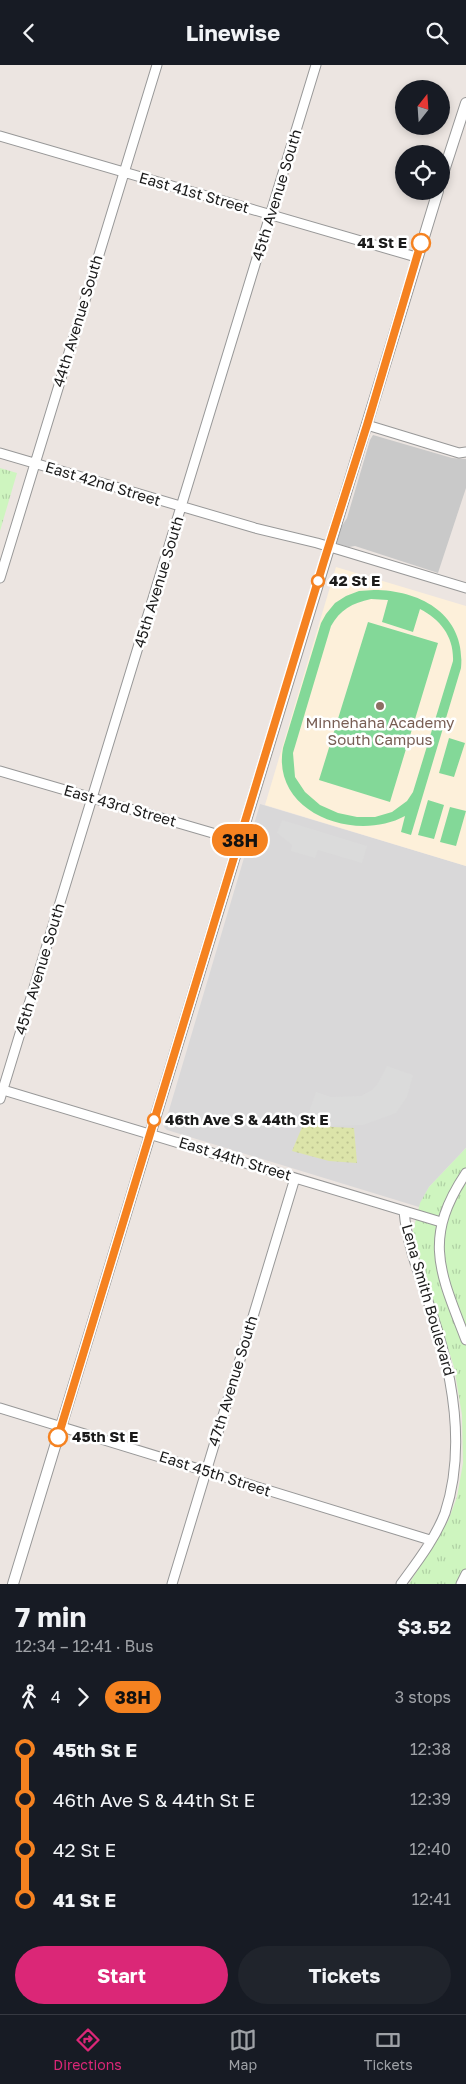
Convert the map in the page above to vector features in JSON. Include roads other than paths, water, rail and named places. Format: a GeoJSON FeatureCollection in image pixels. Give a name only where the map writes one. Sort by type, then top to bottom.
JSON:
{"type":"FeatureCollection","features":[{"type":"Feature","properties":{"kind":"street","name":"44th Avenue South"},"geometry":{"type":"LineString","coordinates":[[0,578],[157,65]]}},
{"type":"Feature","properties":{"kind":"street","name":"45th Avenue South"},"geometry":{"type":"LineString","coordinates":[[1,1092],[93,798],[316,65]]}},
{"type":"Feature","properties":{"kind":"street"},"geometry":{"type":"LineString","coordinates":[[450,152],[466,103]]}},
{"type":"Feature","properties":{"kind":"street","name":"East 41st Street"},"geometry":{"type":"LineString","coordinates":[[0,136],[416,257]]}},
{"type":"Feature","properties":{"kind":"street"},"geometry":{"type":"LineString","coordinates":[[13,1584],[328,546],[367,425],[416,257],[435,200]]}},
{"type":"Feature","properties":{"kind":"street"},"geometry":{"type":"LineString","coordinates":[[367,425],[459,453],[466,453]]}},
{"type":"Feature","properties":{"kind":"street","name":"East 42nd Street"},"geometry":{"type":"LineString","coordinates":[[0,453],[182,507],[295,539],[328,546],[466,588]]}},
{"type":"Feature","properties":{"kind":"street","name":"East 43rd Street"},"geometry":{"type":"LineString","coordinates":[[0,771],[240,841]]}},
{"type":"Feature","properties":{"kind":"street","name":"East 44th Street"},"geometry":{"type":"LineString","coordinates":[[1,1092],[150,1133],[441,1222]]}},
{"type":"Feature","properties":{"kind":"street"},"geometry":{"type":"LineString","coordinates":[[466,1173],[456,1187],[441,1222],[439,1237],[440,1267],[466,1340]]}},
{"type":"Feature","properties":{"kind":"street","name":"47th Avenue South"},"geometry":{"type":"LineString","coordinates":[[172,1584],[204,1471],[295,1178]]}},
{"type":"Feature","properties":{"kind":"street","name":"Lena Smith Boulevard"},"geometry":{"type":"LineString","coordinates":[[402,1584],[445,1513],[453,1488],[456,1463],[456,1418],[451,1378],[442,1342],[414,1258],[404,1211]]}},
{"type":"Feature","properties":{"kind":"street","name":"East 45th Street"},"geometry":{"type":"LineString","coordinates":[[0,1408],[430,1540]]}},
{"type":"Feature","properties":{"kind":"street"},"geometry":{"type":"LineString","coordinates":[[462,1584],[466,1574]]}},
{"type":"Feature","properties":{"kind":"place","name":"41 St E"},"geometry":{"type":"Point","coordinates":[421,243]}},
{"type":"Feature","properties":{"kind":"place","name":"42 St E"},"geometry":{"type":"Point","coordinates":[318,581]}},
{"type":"Feature","properties":{"kind":"place","name":"Minnehaha Academy South Campus"},"geometry":{"type":"Point","coordinates":[380,706]}},
{"type":"Feature","properties":{"kind":"place","name":"46th Ave S & 44th St E"},"geometry":{"type":"Point","coordinates":[154,1120]}},
{"type":"Feature","properties":{"kind":"place","name":"45th St E"},"geometry":{"type":"Point","coordinates":[58,1437]}}]}
